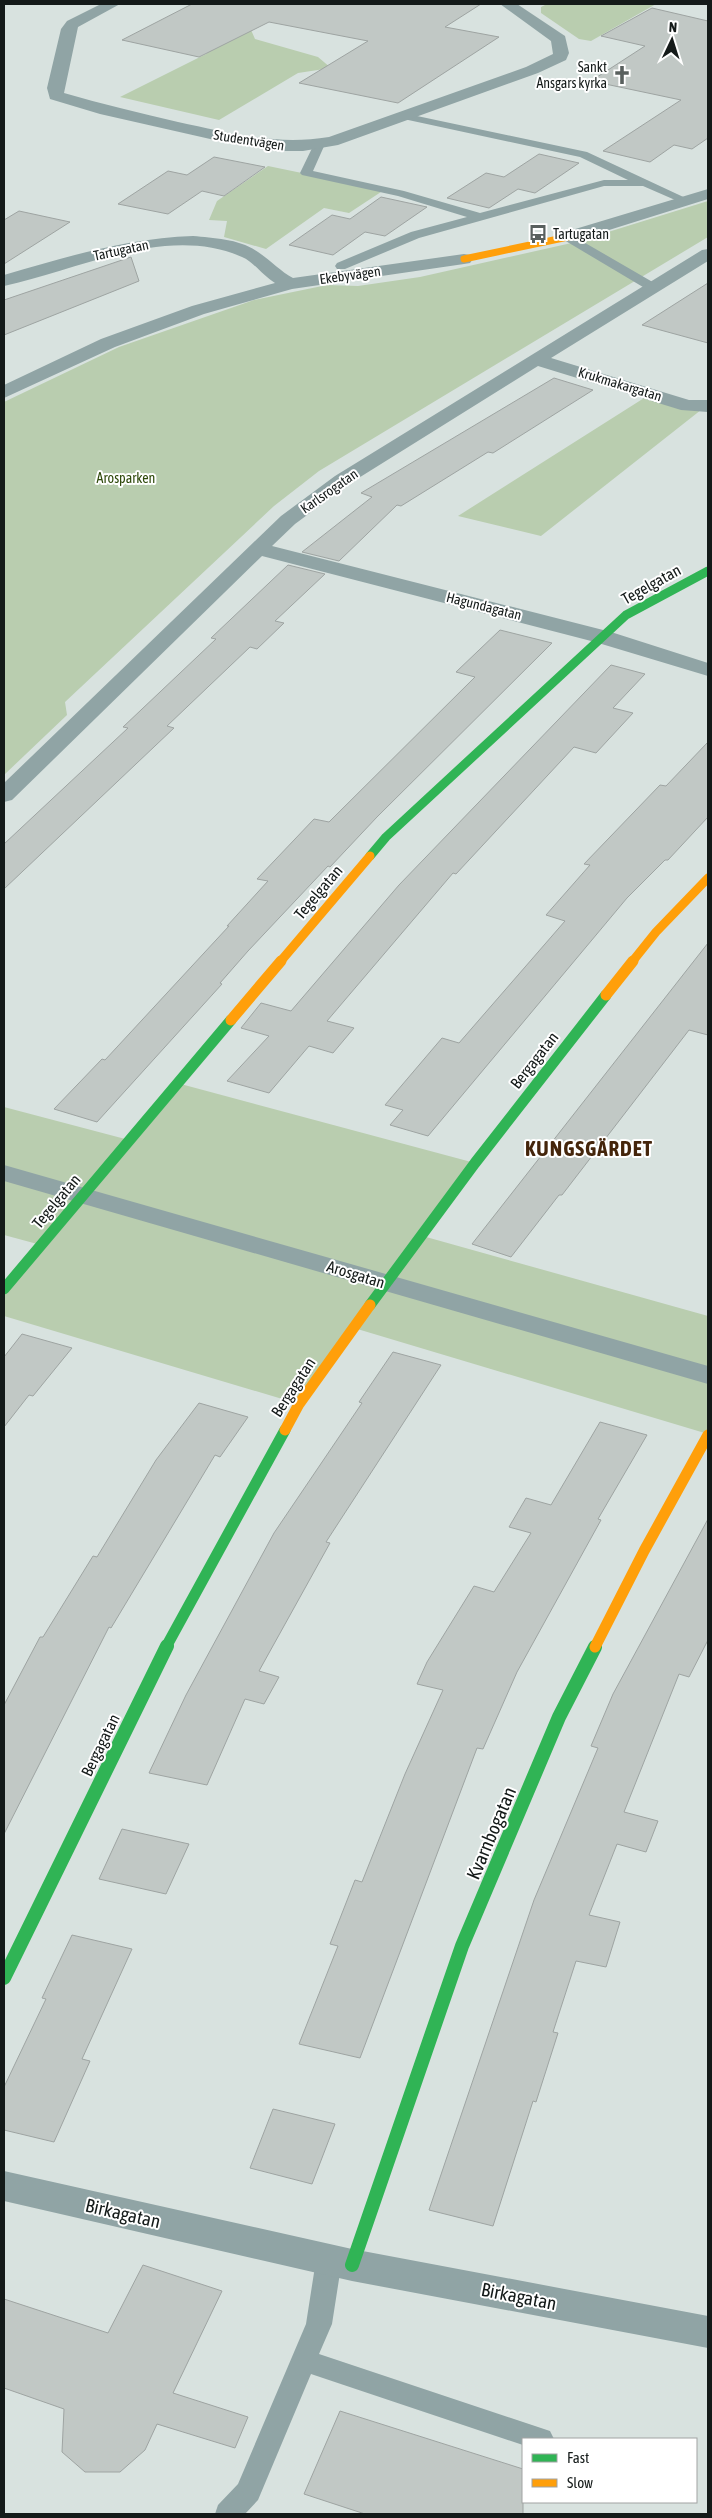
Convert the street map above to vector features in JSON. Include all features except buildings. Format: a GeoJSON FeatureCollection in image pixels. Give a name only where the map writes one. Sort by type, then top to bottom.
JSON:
{"type":"FeatureCollection","features":[{"type":"Feature","properties":{"kind":"street","name":"Studentvägen"},"geometry":{"type":"LineString","coordinates":[[112,4],[72,24],[69,29],[55,88],[56,96],[100,109],[262,144],[293,147],[319,144],[403,116],[532,70],[560,57],[559,39],[507,4]]}},
{"type":"Feature","properties":{"kind":"street","name":"Ekebyvägen"},"geometry":{"type":"LineString","coordinates":[[4,392],[108,343],[198,310],[290,284],[464,259],[568,237],[708,194]]}},
{"type":"Feature","properties":{"kind":"street","name":"Tartugatan"},"geometry":{"type":"LineString","coordinates":[[4,281],[132,245],[200,242],[229,247],[250,255],[290,284]]}},
{"type":"Feature","properties":{"kind":"street","name":"Karlsrogatan"},"geometry":{"type":"LineString","coordinates":[[4,796],[288,520],[342,480],[708,254]]}},
{"type":"Feature","properties":{"kind":"street","name":"Krukmakargatan"},"geometry":{"type":"LineString","coordinates":[[534,360],[564,366],[688,406],[707,406]]}},
{"type":"Feature","properties":{"kind":"street","name":"Hagundagatan"},"geometry":{"type":"LineString","coordinates":[[258,549],[603,637],[708,670]]}},
{"type":"Feature","properties":{"kind":"street","name":"Tegelgatan"},"geometry":{"type":"LineString","coordinates":[[4,1289],[386,837],[626,615],[708,572]]}},
{"type":"Feature","properties":{"kind":"street","name":"Bergagatan"},"geometry":{"type":"LineString","coordinates":[[4,1978],[176,1627],[299,1404],[385,1283],[475,1163],[656,932],[708,878]]}},
{"type":"Feature","properties":{"kind":"street","name":"Arosgatan"},"geometry":{"type":"LineString","coordinates":[[4,1173],[708,1375]]}},
{"type":"Feature","properties":{"kind":"street","name":"Kvarnbogatan"},"geometry":{"type":"LineString","coordinates":[[341,2263],[462,1946],[547,1745],[644,1551],[708,1435]]}},
{"type":"Feature","properties":{"kind":"street","name":"Birkagatan"},"geometry":{"type":"LineString","coordinates":[[4,2186],[341,2263],[708,2332]]}},
{"type":"Feature","properties":{"kind":"lane"},"geometry":{"type":"LineString","coordinates":[[403,116],[583,154],[686,201]]}},
{"type":"Feature","properties":{"kind":"lane"},"geometry":{"type":"LineString","coordinates":[[319,144],[306,173],[400,193],[480,217]]}},
{"type":"Feature","properties":{"kind":"lane"},"geometry":{"type":"LineString","coordinates":[[341,266],[414,235],[604,183],[645,183]]}},
{"type":"Feature","properties":{"kind":"lane"},"geometry":{"type":"LineString","coordinates":[[568,237],[652,287]]}},
{"type":"Feature","properties":{"kind":"lane"},"geometry":{"type":"LineString","coordinates":[[228,2514],[248,2492],[319,2324],[341,2263]]}},
{"type":"Feature","properties":{"kind":"lane"},"geometry":{"type":"LineString","coordinates":[[304,2360],[538,2438]]}},
{"type":"Feature","properties":{"kind":"green space"},"geometry":{"type":"Polygon","coordinates":[[[547,4],[656,4],[591,41],[579,39],[541,13],[541,7],[547,4]]]}},
{"type":"Feature","properties":{"kind":"green space"},"geometry":{"type":"Polygon","coordinates":[[[244,14],[255,39],[318,57],[331,68],[298,73],[219,120],[120,97],[206,54],[244,14]]]}},
{"type":"Feature","properties":{"kind":"green space"},"geometry":{"type":"Polygon","coordinates":[[[268,166],[384,190],[349,213],[324,208],[266,249],[224,237],[227,221],[209,220],[217,201],[268,166]]]}},
{"type":"Feature","properties":{"kind":"green space","name":"Arosparken"},"geometry":{"type":"Polygon","coordinates":[[[708,201],[708,237],[319,471],[274,506],[65,702],[67,715],[4,775],[4,402],[119,347],[254,300],[327,285],[358,286],[420,277],[576,242],[708,201]]]}},
{"type":"Feature","properties":{"kind":"green space"},"geometry":{"type":"Polygon","coordinates":[[[652,393],[706,406],[541,536],[458,516],[652,393]]]}},
{"type":"Feature","properties":{"kind":"green space"},"geometry":{"type":"Polygon","coordinates":[[[177,1083],[475,1163],[419,1235],[708,1316],[708,1434],[354,1328],[299,1404],[4,1316],[4,1289],[41,1245],[4,1235],[4,1107],[129,1140],[177,1083]]]}},
{"type":"Feature","properties":{"kind":"traffic: fast"},"geometry":{"type":"LineString","coordinates":[[370,856],[386,837],[626,615],[708,571]]}},
{"type":"Feature","properties":{"kind":"traffic: fast"},"geometry":{"type":"LineString","coordinates":[[370,1305],[475,1163],[606,995]]}},
{"type":"Feature","properties":{"kind":"traffic: fast"},"geometry":{"type":"LineString","coordinates":[[4,1289],[231,1020]]}},
{"type":"Feature","properties":{"kind":"traffic: fast"},"geometry":{"type":"LineString","coordinates":[[4,1978],[176,1627],[285,1430]]}},
{"type":"Feature","properties":{"kind":"traffic: fast"},"geometry":{"type":"LineString","coordinates":[[352,2265],[462,1946],[559,1717],[595,1647]]}},
{"type":"Feature","properties":{"kind":"traffic: slow"},"geometry":{"type":"LineString","coordinates":[[464,259],[568,237]]}},
{"type":"Feature","properties":{"kind":"traffic: slow"},"geometry":{"type":"LineString","coordinates":[[231,1020],[370,856]]}},
{"type":"Feature","properties":{"kind":"traffic: slow"},"geometry":{"type":"LineString","coordinates":[[606,995],[656,932],[708,878]]}},
{"type":"Feature","properties":{"kind":"traffic: slow"},"geometry":{"type":"LineString","coordinates":[[285,1430],[299,1404],[370,1305]]}},
{"type":"Feature","properties":{"kind":"traffic: slow"},"geometry":{"type":"LineString","coordinates":[[595,1647],[644,1551],[708,1435]]}},
{"type":"Feature","properties":{"kind":"place","name":"Sankt Ansgars kyrka"},"geometry":{"type":"Point","coordinates":[622,75]}},
{"type":"Feature","properties":{"kind":"place","name":"Tartugatan"},"geometry":{"type":"Point","coordinates":[538,234]}},
{"type":"Feature","properties":{"kind":"district","name":"KUNGSGÄRDET"},"geometry":{"type":"Point","coordinates":[589,1149]}}]}
